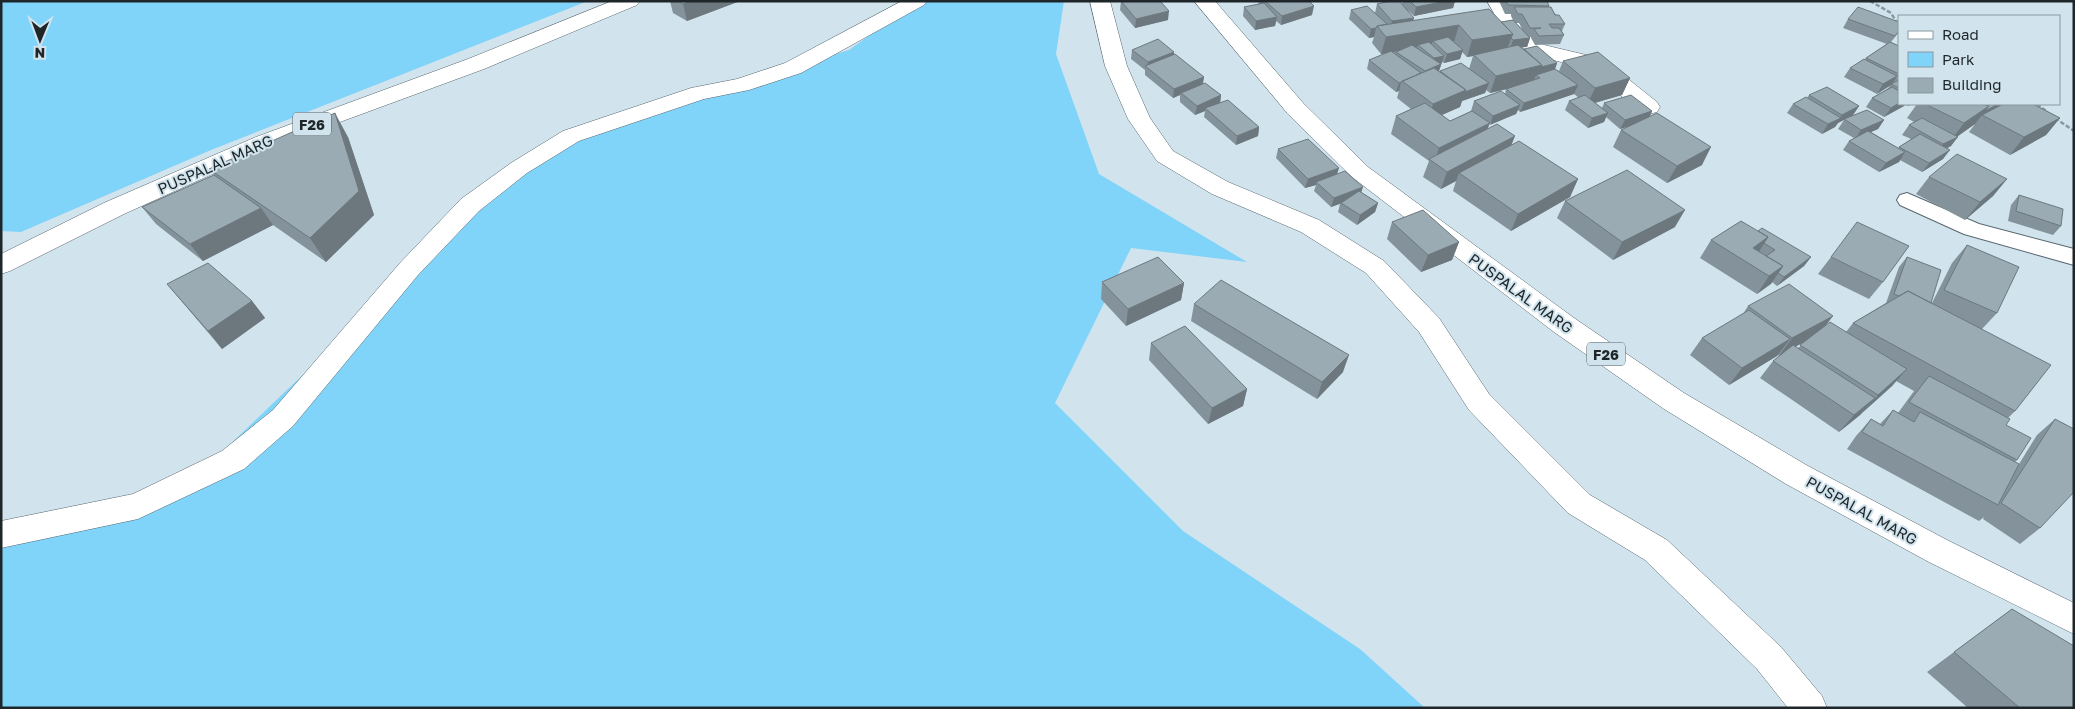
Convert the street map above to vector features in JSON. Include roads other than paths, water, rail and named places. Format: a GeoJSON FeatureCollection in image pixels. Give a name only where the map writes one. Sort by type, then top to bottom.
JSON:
{"type":"FeatureCollection","features":[{"type":"Feature","properties":{"kind":"street","name":"PUSPALAL MARG"},"geometry":{"type":"LineString","coordinates":[[1,265],[115,208],[264,142],[476,64],[630,1]]}},
{"type":"Feature","properties":{"kind":"street"},"geometry":{"type":"LineString","coordinates":[[1,535],[138,506],[233,460],[283,418],[409,269],[470,205],[519,168],[571,136],[698,93],[741,85],[793,68],[918,1]]}},
{"type":"Feature","properties":{"kind":"street"},"geometry":{"type":"LineString","coordinates":[[1100,1],[1116,66],[1139,119],[1165,156],[1220,188],[1310,226],[1376,267],[1429,326],[1478,402],[1579,504],[1656,550],[1769,658],[1810,708]]}},
{"type":"Feature","properties":{"kind":"street","name":"PUSPALAL MARG"},"geometry":{"type":"LineString","coordinates":[[1204,1],[1296,109],[1360,172],[1564,325],[1674,401],[1796,475],[1938,551],[2074,619]]}},
{"type":"Feature","properties":{"kind":"street"},"geometry":{"type":"LineString","coordinates":[[1497,1],[1510,25],[1536,50],[1595,64],[1649,107]]}},
{"type":"Feature","properties":{"kind":"lane"},"geometry":{"type":"LineString","coordinates":[[1908,200],[1972,229],[2074,257]]}}]}
